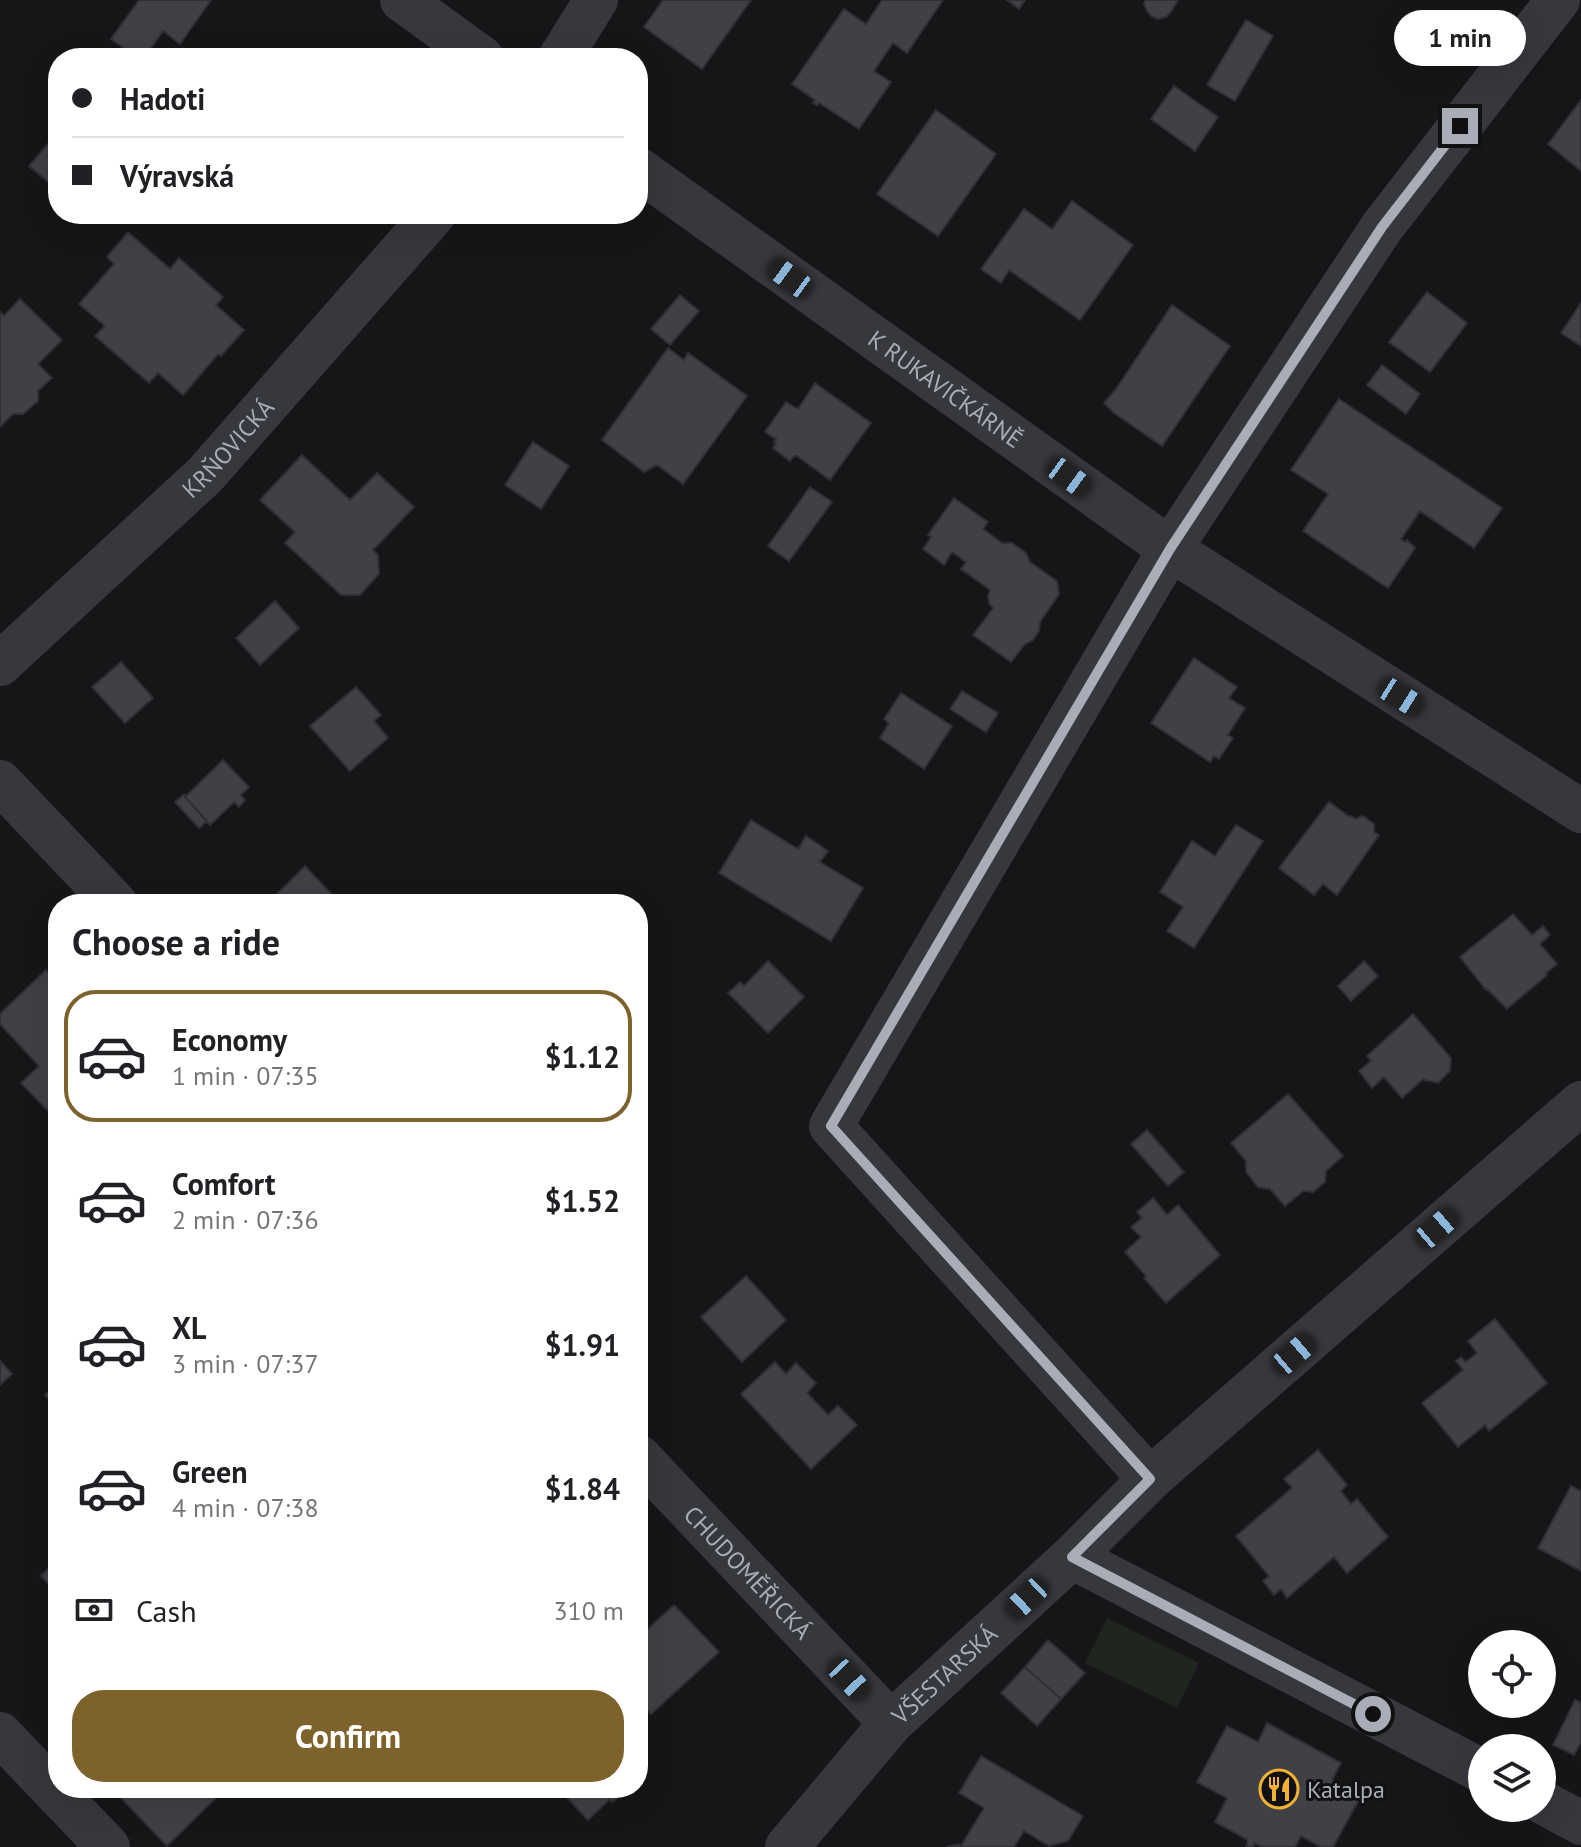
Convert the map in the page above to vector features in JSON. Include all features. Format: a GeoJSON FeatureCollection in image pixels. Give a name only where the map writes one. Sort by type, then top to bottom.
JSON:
{"type":"FeatureCollection","features":[{"type":"Feature","properties":{"kind":"street"},"geometry":{"type":"LineString","coordinates":[[402,0],[468,48]]}},
{"type":"Feature","properties":{"kind":"street"},"geometry":{"type":"LineString","coordinates":[[566,48],[596,0]]}},
{"type":"Feature","properties":{"kind":"street"},"geometry":{"type":"LineString","coordinates":[[1150,1479],[831,1126],[1170,549],[1382,227],[1558,0]]}},
{"type":"Feature","properties":{"kind":"street","name":"K RUKAVIČKÁRNĚ"},"geometry":{"type":"LineString","coordinates":[[648,176],[1170,549],[1581,811]]}},
{"type":"Feature","properties":{"kind":"street","name":"KRŇOVICKÁ"},"geometry":{"type":"LineString","coordinates":[[0,664],[205,475],[425,224]]}},
{"type":"Feature","properties":{"kind":"street"},"geometry":{"type":"LineString","coordinates":[[0,782],[106,894]]}},
{"type":"Feature","properties":{"kind":"street","name":"VŠESTARSKÁ"},"geometry":{"type":"LineString","coordinates":[[787,1847],[891,1723],[1072,1557],[1150,1479],[1581,1103]]}},
{"type":"Feature","properties":{"kind":"street","name":"CHUDOMĚŘICKÁ"},"geometry":{"type":"LineString","coordinates":[[648,1467],[891,1723]]}},
{"type":"Feature","properties":{"kind":"street"},"geometry":{"type":"LineString","coordinates":[[1072,1557],[1468,1764]]}},
{"type":"Feature","properties":{"kind":"street"},"geometry":{"type":"LineString","coordinates":[[0,1734],[48,1784]]}},
{"type":"Feature","properties":{"kind":"street"},"geometry":{"type":"LineString","coordinates":[[61,1798],[108,1847]]}},
{"type":"Feature","properties":{"kind":"street"},"geometry":{"type":"LineString","coordinates":[[1556,1810],[1581,1823]]}},
{"type":"Feature","properties":{"kind":"shaded area"},"geometry":{"type":"Polygon","coordinates":[[[1107,1618],[1199,1663],[1177,1708],[1085,1663],[1107,1618]]]}},
{"type":"Feature","properties":{"kind":"building"},"geometry":{"type":"Polygon","coordinates":[[[139,0],[211,0],[180,44],[163,31],[151,48],[123,48],[111,39],[139,0]]]}},
{"type":"Feature","properties":{"kind":"building"},"geometry":{"type":"Polygon","coordinates":[[[663,0],[751,0],[702,69],[644,27],[663,0]]]}},
{"type":"Feature","properties":{"kind":"building"},"geometry":{"type":"Polygon","coordinates":[[[882,0],[943,0],[907,53],[893,43],[874,71],[891,82],[859,129],[819,103],[813,103],[815,100],[792,84],[844,9],[866,24],[882,0]]]}},
{"type":"Feature","properties":{"kind":"building"},"geometry":{"type":"Polygon","coordinates":[[[1007,0],[1025,0],[1019,9],[1007,0]]]}},
{"type":"Feature","properties":{"kind":"building"},"geometry":{"type":"Polygon","coordinates":[[[1145,0],[1178,0],[1166,17],[1158,19],[1147,11],[1145,0]]]}},
{"type":"Feature","properties":{"kind":"building"},"geometry":{"type":"Polygon","coordinates":[[[1246,20],[1273,36],[1235,101],[1207,85],[1246,20]]]}},
{"type":"Feature","properties":{"kind":"building"},"geometry":{"type":"Polygon","coordinates":[[[1174,86],[1218,117],[1195,151],[1151,119],[1174,86]]]}},
{"type":"Feature","properties":{"kind":"building"},"geometry":{"type":"Polygon","coordinates":[[[1581,100],[1581,171],[1548,144],[1581,100]]]}},
{"type":"Feature","properties":{"kind":"building"},"geometry":{"type":"Polygon","coordinates":[[[936,110],[996,154],[938,236],[877,194],[936,110]]]}},
{"type":"Feature","properties":{"kind":"building"},"geometry":{"type":"Polygon","coordinates":[[[48,144],[48,182],[29,166],[48,144]]]}},
{"type":"Feature","properties":{"kind":"building"},"geometry":{"type":"Polygon","coordinates":[[[1072,201],[1133,245],[1080,320],[1009,270],[1001,283],[981,269],[1024,209],[1052,229],[1072,201]]]}},
{"type":"Feature","properties":{"kind":"building"},"geometry":{"type":"Polygon","coordinates":[[[128,232],[170,269],[179,258],[223,297],[216,305],[244,330],[221,356],[218,354],[183,395],[158,373],[149,383],[95,336],[105,326],[79,304],[114,264],[107,257],[128,232]]]}},
{"type":"Feature","properties":{"kind":"building"},"geometry":{"type":"Polygon","coordinates":[[[1427,292],[1467,323],[1430,372],[1389,342],[1427,292]]]}},
{"type":"Feature","properties":{"kind":"building"},"geometry":{"type":"Polygon","coordinates":[[[680,295],[699,311],[670,345],[651,329],[680,295]]]}},
{"type":"Feature","properties":{"kind":"building"},"geometry":{"type":"Polygon","coordinates":[[[20,299],[62,340],[38,364],[52,378],[38,391],[38,401],[23,414],[13,414],[0,427],[0,312],[4,316],[20,299]]]}},
{"type":"Feature","properties":{"kind":"building"},"geometry":{"type":"Polygon","coordinates":[[[1581,303],[1581,346],[1561,333],[1581,303]]]}},
{"type":"Feature","properties":{"kind":"building"},"geometry":{"type":"Polygon","coordinates":[[[1172,305],[1230,346],[1162,446],[1104,403],[1172,305]]]}},
{"type":"Feature","properties":{"kind":"building"},"geometry":{"type":"Polygon","coordinates":[[[668,348],[684,360],[688,353],[747,396],[683,484],[657,465],[644,472],[602,440],[668,348]]]}},
{"type":"Feature","properties":{"kind":"building"},"geometry":{"type":"Polygon","coordinates":[[[1382,365],[1420,394],[1406,414],[1367,385],[1382,365]]]}},
{"type":"Feature","properties":{"kind":"building"},"geometry":{"type":"Polygon","coordinates":[[[815,383],[871,423],[830,480],[797,456],[790,461],[773,448],[776,439],[765,432],[786,402],[798,409],[815,383]]]}},
{"type":"Feature","properties":{"kind":"building"},"geometry":{"type":"Polygon","coordinates":[[[1339,399],[1502,508],[1474,548],[1420,511],[1401,539],[1407,540],[1415,548],[1388,588],[1303,531],[1328,494],[1291,470],[1339,399]]]}},
{"type":"Feature","properties":{"kind":"building"},"geometry":{"type":"Polygon","coordinates":[[[533,442],[569,466],[541,509],[505,485],[533,442]]]}},
{"type":"Feature","properties":{"kind":"building"},"geometry":{"type":"Polygon","coordinates":[[[302,455],[350,500],[377,473],[414,507],[373,550],[378,555],[379,574],[360,595],[341,595],[285,543],[295,532],[260,500],[302,455]]]}},
{"type":"Feature","properties":{"kind":"building"},"geometry":{"type":"Polygon","coordinates":[[[810,487],[832,502],[789,561],[768,546],[810,487]]]}},
{"type":"Feature","properties":{"kind":"building"},"geometry":{"type":"Polygon","coordinates":[[[954,498],[988,522],[983,529],[1002,543],[1012,543],[1026,553],[1030,562],[1057,581],[1059,594],[1040,622],[1039,631],[1011,662],[973,635],[993,608],[989,603],[990,590],[961,569],[966,562],[952,552],[944,565],[923,549],[931,537],[928,535],[954,498]]]}},
{"type":"Feature","properties":{"kind":"building"},"geometry":{"type":"Polygon","coordinates":[[[275,601],[299,628],[260,665],[236,638],[275,601]]]}},
{"type":"Feature","properties":{"kind":"building"},"geometry":{"type":"Polygon","coordinates":[[[1194,658],[1237,687],[1229,698],[1245,708],[1228,735],[1233,738],[1219,759],[1214,756],[1210,762],[1151,723],[1194,658]]]}},
{"type":"Feature","properties":{"kind":"building"},"geometry":{"type":"Polygon","coordinates":[[[121,662],[153,698],[125,723],[92,687],[121,662]]]}},
{"type":"Feature","properties":{"kind":"building"},"geometry":{"type":"Polygon","coordinates":[[[356,687],[381,715],[374,721],[388,738],[350,771],[310,726],[356,687]]]}},
{"type":"Feature","properties":{"kind":"building"},"geometry":{"type":"Polygon","coordinates":[[[962,691],[998,713],[986,732],[950,709],[962,691]]]}},
{"type":"Feature","properties":{"kind":"building"},"geometry":{"type":"Polygon","coordinates":[[[901,693],[952,726],[924,769],[880,738],[889,723],[884,719],[901,693]]]}},
{"type":"Feature","properties":{"kind":"building"},"geometry":{"type":"Polygon","coordinates":[[[223,760],[249,787],[241,795],[245,800],[239,807],[234,802],[210,825],[185,797],[223,760]]]}},
{"type":"Feature","properties":{"kind":"building"},"geometry":{"type":"Polygon","coordinates":[[[184,794],[207,821],[199,828],[175,802],[184,794]]]}},
{"type":"Feature","properties":{"kind":"building"},"geometry":{"type":"Polygon","coordinates":[[[1329,802],[1350,817],[1363,816],[1374,824],[1374,832],[1379,835],[1337,895],[1323,884],[1314,895],[1279,868],[1329,802]]]}},
{"type":"Feature","properties":{"kind":"building"},"geometry":{"type":"Polygon","coordinates":[[[751,820],[798,849],[806,836],[828,851],[820,862],[863,888],[831,941],[719,873],[751,820]]]}},
{"type":"Feature","properties":{"kind":"building"},"geometry":{"type":"Polygon","coordinates":[[[1236,825],[1263,841],[1194,948],[1167,931],[1183,907],[1160,892],[1192,841],[1215,856],[1236,825]]]}},
{"type":"Feature","properties":{"kind":"building"},"geometry":{"type":"Polygon","coordinates":[[[305,866],[332,894],[277,894],[305,866]]]}},
{"type":"Feature","properties":{"kind":"building"},"geometry":{"type":"Polygon","coordinates":[[[1513,914],[1532,935],[1543,926],[1550,935],[1540,944],[1557,964],[1507,1009],[1486,990],[1460,957],[1513,914]]]}},
{"type":"Feature","properties":{"kind":"building"},"geometry":{"type":"Polygon","coordinates":[[[768,961],[804,997],[768,1033],[728,993],[740,982],[744,986],[768,961]]]}},
{"type":"Feature","properties":{"kind":"building"},"geometry":{"type":"Polygon","coordinates":[[[1364,961],[1378,976],[1351,1001],[1338,986],[1364,961]]]}},
{"type":"Feature","properties":{"kind":"building"},"geometry":{"type":"Polygon","coordinates":[[[46,970],[48,972],[47,1110],[21,1083],[39,1066],[0,1024],[0,1014],[46,970]]]}},
{"type":"Feature","properties":{"kind":"building"},"geometry":{"type":"Polygon","coordinates":[[[1413,1014],[1451,1058],[1450,1071],[1438,1083],[1423,1079],[1402,1098],[1384,1077],[1372,1088],[1359,1071],[1371,1061],[1367,1056],[1413,1014]]]}},
{"type":"Feature","properties":{"kind":"building"},"geometry":{"type":"Polygon","coordinates":[[[1288,1094],[1343,1156],[1326,1171],[1325,1182],[1313,1192],[1303,1191],[1285,1206],[1270,1189],[1258,1187],[1246,1172],[1246,1161],[1231,1143],[1288,1094]]]}},
{"type":"Feature","properties":{"kind":"building"},"geometry":{"type":"Polygon","coordinates":[[[1147,1130],[1184,1172],[1168,1186],[1131,1144],[1147,1130]]]}},
{"type":"Feature","properties":{"kind":"building"},"geometry":{"type":"Polygon","coordinates":[[[1153,1198],[1167,1215],[1178,1205],[1220,1255],[1166,1303],[1125,1252],[1141,1237],[1131,1227],[1142,1218],[1137,1212],[1153,1198]]]}},
{"type":"Feature","properties":{"kind":"building"},"geometry":{"type":"Polygon","coordinates":[[[746,1276],[786,1320],[742,1362],[701,1317],[746,1276]]]}},
{"type":"Feature","properties":{"kind":"building"},"geometry":{"type":"Polygon","coordinates":[[[1495,1319],[1547,1383],[1489,1431],[1485,1425],[1458,1447],[1422,1403],[1463,1370],[1456,1361],[1461,1357],[1466,1362],[1477,1353],[1468,1341],[1495,1319]]]}},
{"type":"Feature","properties":{"kind":"building"},"geometry":{"type":"Polygon","coordinates":[[[0,1361],[12,1374],[0,1385],[0,1361]]]}},
{"type":"Feature","properties":{"kind":"building"},"geometry":{"type":"Polygon","coordinates":[[[775,1362],[786,1374],[796,1363],[816,1383],[807,1393],[828,1415],[838,1406],[857,1425],[811,1469],[741,1394],[775,1362]]]}},
{"type":"Feature","properties":{"kind":"building"},"geometry":{"type":"Polygon","coordinates":[[[1318,1450],[1347,1485],[1341,1491],[1351,1504],[1357,1499],[1388,1537],[1347,1573],[1334,1557],[1287,1598],[1281,1589],[1274,1595],[1263,1581],[1269,1576],[1236,1536],[1292,1488],[1284,1479],[1318,1450]]]}},
{"type":"Feature","properties":{"kind":"building"},"geometry":{"type":"Polygon","coordinates":[[[1571,1486],[1581,1491],[1581,1571],[1538,1548],[1571,1486]]]}},
{"type":"Feature","properties":{"kind":"building"},"geometry":{"type":"Polygon","coordinates":[[[48,1569],[48,1583],[41,1576],[48,1569]]]}},
{"type":"Feature","properties":{"kind":"building"},"geometry":{"type":"Polygon","coordinates":[[[674,1605],[719,1652],[651,1714],[648,1711],[648,1629],[674,1605]]]}},
{"type":"Feature","properties":{"kind":"building"},"geometry":{"type":"Polygon","coordinates":[[[1048,1640],[1085,1673],[1061,1699],[1025,1667],[1048,1640]]]}},
{"type":"Feature","properties":{"kind":"building"},"geometry":{"type":"Polygon","coordinates":[[[1025,1667],[1061,1699],[1037,1726],[1001,1693],[1025,1667]]]}},
{"type":"Feature","properties":{"kind":"building"},"geometry":{"type":"Polygon","coordinates":[[[1575,1700],[1581,1703],[1581,1742],[1574,1755],[1556,1746],[1556,1739],[1575,1700]]]}},
{"type":"Feature","properties":{"kind":"building","name":"Katalpa"},"geometry":{"type":"Polygon","coordinates":[[[1267,1723],[1341,1763],[1332,1780],[1361,1796],[1333,1847],[1321,1847],[1301,1836],[1295,1847],[1262,1847],[1255,1843],[1253,1847],[1246,1847],[1248,1840],[1215,1822],[1227,1798],[1197,1782],[1227,1726],[1258,1742],[1267,1723]]]}},
{"type":"Feature","properties":{"kind":"building"},"geometry":{"type":"Polygon","coordinates":[[[981,1756],[1083,1816],[1068,1841],[1049,1846],[1024,1831],[1014,1847],[947,1847],[961,1846],[984,1808],[959,1793],[981,1756]]]}},
{"type":"Feature","properties":{"kind":"building"},"geometry":{"type":"Polygon","coordinates":[[[123,1798],[216,1798],[167,1846],[123,1798]]]}},
{"type":"Feature","properties":{"kind":"building"},"geometry":{"type":"Polygon","coordinates":[[[567,1798],[617,1798],[612,1802],[610,1799],[588,1820],[567,1798]]]}},
{"type":"Feature","properties":{"kind":"building"},"geometry":{"type":"Polygon","coordinates":[[[567,1798],[617,1798],[612,1802],[610,1799],[588,1820],[567,1798]]]}},
{"type":"Feature","properties":{"kind":"place","name":"Katalpa"},"geometry":{"type":"Point","coordinates":[1279,1789]}},
{"type":"Feature","properties":{"kind":"route"},"geometry":{"type":"LineString","coordinates":[[1373,1714],[1072,1557],[1150,1479],[831,1126],[1170,549],[1382,227],[1460,126]]}}]}
